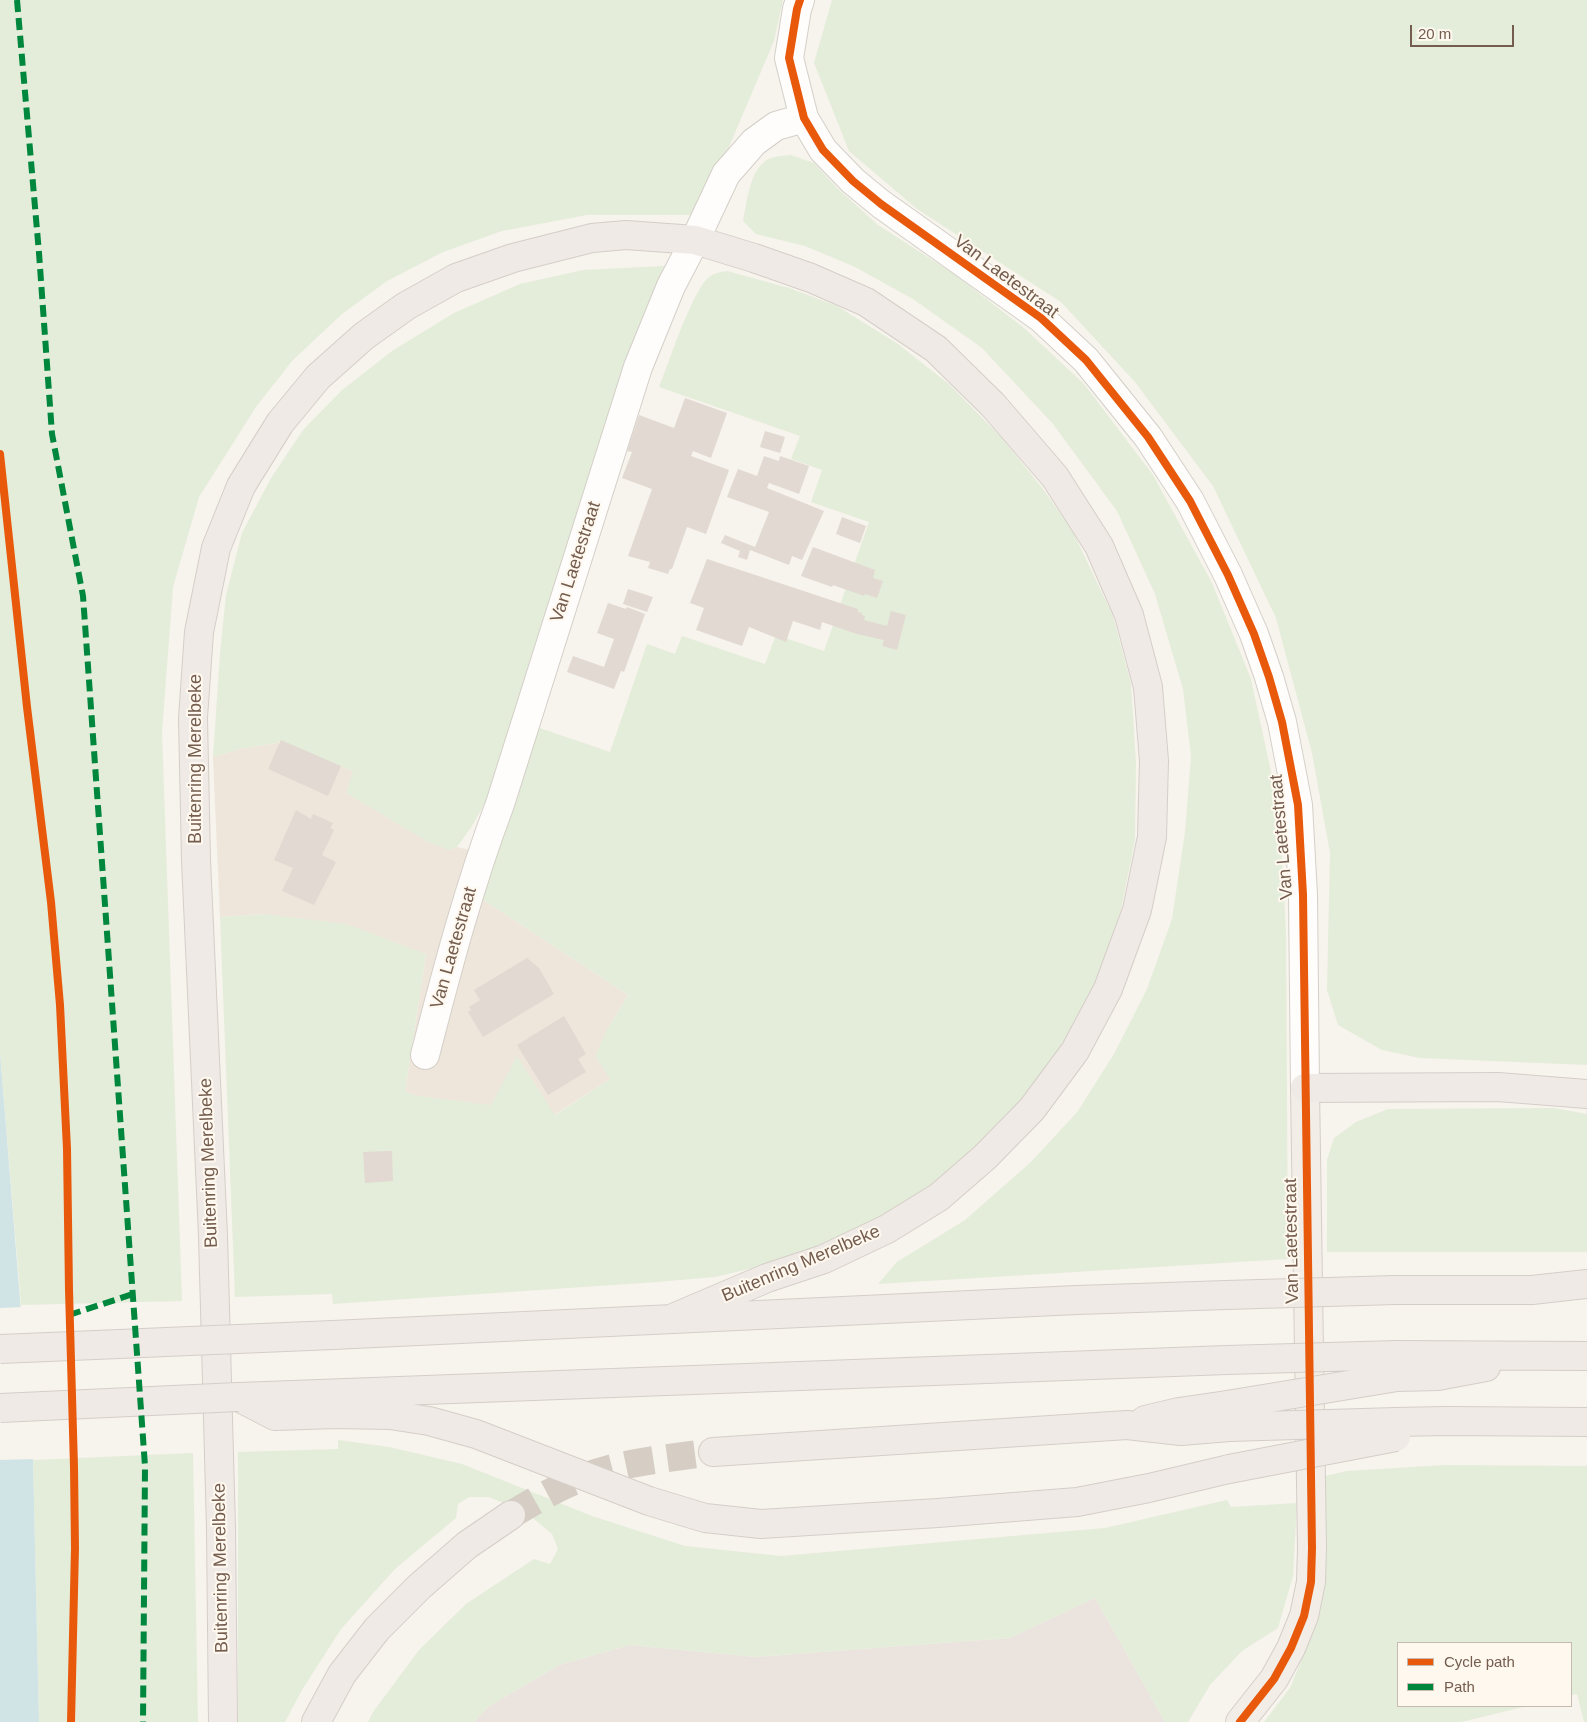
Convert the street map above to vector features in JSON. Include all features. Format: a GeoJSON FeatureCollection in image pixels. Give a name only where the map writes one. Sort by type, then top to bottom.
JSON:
{"type":"FeatureCollection","features":[{"type":"Feature","properties":{"kind":"highway","name":"Buitenring Merelbeke"},"geometry":{"type":"LineString","coordinates":[[223,1722],[218,1402],[196,860],[193,718],[198,632],[216,548],[242,486],[280,423],[318,377],[364,336],[406,306],[456,278],[512,258],[592,238],[626,235],[696,240],[811,278],[866,302],[936,350],[993,405],[1055,477],[1099,546],[1129,615],[1148,687],[1154,761],[1152,837],[1137,910],[1108,989],[1075,1051],[1032,1109],[985,1157],[939,1196],[887,1229],[824,1259],[768,1278],[673,1318]]}},
{"type":"Feature","properties":{"kind":"highway"},"geometry":{"type":"LineString","coordinates":[[1305,1088],[1498,1087],[1587,1094]]}},
{"type":"Feature","properties":{"kind":"highway"},"geometry":{"type":"LineString","coordinates":[[0,1349],[1077,1300],[1395,1290],[1532,1290],[1587,1284]]}},
{"type":"Feature","properties":{"kind":"highway"},"geometry":{"type":"LineString","coordinates":[[1532,1290],[1587,1298]]}},
{"type":"Feature","properties":{"kind":"highway"},"geometry":{"type":"LineString","coordinates":[[0,1408],[238,1397],[275,1416],[336,1404],[1227,1360],[1397,1366],[1551,1355],[1587,1356]]}},
{"type":"Feature","properties":{"kind":"highway"},"geometry":{"type":"LineString","coordinates":[[1228,1416],[1397,1366]]}},
{"type":"Feature","properties":{"kind":"highway"},"geometry":{"type":"LineString","coordinates":[[336,1404],[429,1421],[476,1434],[649,1502],[705,1518],[761,1524],[1077,1502],[1149,1488],[1396,1429],[1446,1421],[1587,1422]]}},
{"type":"Feature","properties":{"kind":"highway"},"geometry":{"type":"LineString","coordinates":[[713,1452],[1127,1425],[1179,1412],[1396,1429]]}},
{"type":"Feature","properties":{"kind":"highway"},"geometry":{"type":"LineString","coordinates":[[316,1722],[342,1674],[377,1629],[419,1587],[467,1545],[512,1515]]}},
{"type":"Feature","properties":{"kind":"main road","name":"Van Laetestraat"},"geometry":{"type":"LineString","coordinates":[[1240,1722],[1274,1679],[1291,1648],[1304,1616],[1311,1582],[1305,1088]]}},
{"type":"Feature","properties":{"kind":"street","name":"Van Laetestraat"},"geometry":{"type":"LineString","coordinates":[[800,0],[789,58],[804,118],[823,150],[853,181],[880,204],[1041,318],[1086,360],[1148,438],[1190,500],[1228,575],[1254,634],[1269,677],[1282,722],[1294,777],[1298,805],[1303,895],[1305,1088]]}},
{"type":"Feature","properties":{"kind":"street","name":"Van Laetestraat"},"geometry":{"type":"LineString","coordinates":[[425,1055],[456,937],[480,856],[500,804],[638,367],[671,286],[696,240],[726,174],[754,142],[776,126],[804,118]]}},
{"type":"Feature","properties":{"kind":"shaded area"},"geometry":{"type":"Polygon","coordinates":[[[282,742],[353,771],[449,850],[457,847],[491,855],[479,897],[628,995],[607,1030],[610,1079],[554,1115],[419,1096],[405,1092],[426,954],[264,914],[220,917],[213,757],[239,749],[282,742]]]}},
{"type":"Feature","properties":{"kind":"shaded area"},"geometry":{"type":"Polygon","coordinates":[[[0,1053],[33,1460],[39,1722],[0,1722],[0,1053]]]}},
{"type":"Feature","properties":{"kind":"shaded area"},"geometry":{"type":"Polygon","coordinates":[[[1095,1598],[1165,1722],[474,1722],[488,1707],[559,1665],[630,1645],[755,1657],[1010,1638],[1095,1598]]]}},
{"type":"Feature","properties":{"kind":"green space"},"geometry":{"type":"Polygon","coordinates":[[[0,0],[783,0],[774,41],[700,215],[587,215],[502,231],[443,252],[387,281],[342,314],[292,361],[256,407],[199,497],[173,587],[162,732],[182,1301],[21,1305],[0,1053],[0,0]]]}},
{"type":"Feature","properties":{"kind":"green space"},"geometry":{"type":"Polygon","coordinates":[[[832,0],[1587,0],[1587,1065],[1420,1058],[1382,1050],[1338,1025],[1327,990],[1330,853],[1312,753],[1276,618],[1213,486],[1135,382],[1061,302],[917,209],[849,151],[814,63],[832,0]]]}},
{"type":"Feature","properties":{"kind":"green space"},"geometry":{"type":"Polygon","coordinates":[[[791,155],[814,163],[837,188],[878,225],[954,274],[1024,328],[1084,384],[1153,475],[1212,583],[1251,679],[1279,809],[1286,931],[1288,1259],[878,1284],[897,1262],[965,1220],[1031,1162],[1078,1111],[1114,1054],[1147,989],[1172,919],[1185,832],[1191,756],[1183,689],[1155,594],[1117,511],[1053,424],[982,348],[913,299],[855,267],[805,246],[756,234],[743,221],[749,189],[759,167],[770,159],[791,155]]]}},
{"type":"Feature","properties":{"kind":"green space"},"geometry":{"type":"Polygon","coordinates":[[[664,266],[629,360],[489,796],[472,826],[457,847],[449,850],[428,842],[346,793],[353,771],[282,742],[239,749],[213,757],[226,595],[242,533],[271,478],[303,430],[341,391],[392,351],[454,313],[520,284],[583,270],[664,266]]]}},
{"type":"Feature","properties":{"kind":"green space"},"geometry":{"type":"Polygon","coordinates":[[[727,271],[789,288],[837,306],[898,344],[950,385],[1001,437],[1043,489],[1073,532],[1113,616],[1131,684],[1136,763],[1135,840],[1121,909],[1100,976],[1077,1020],[1042,1075],[1005,1121],[961,1164],[912,1198],[865,1226],[814,1249],[770,1264],[715,1277],[657,1282],[333,1304],[332,1294],[235,1297],[220,917],[264,914],[347,924],[426,954],[405,1092],[419,1096],[491,1105],[517,1056],[555,1115],[610,1079],[595,1056],[607,1030],[628,995],[479,897],[531,725],[610,752],[647,644],[675,654],[682,636],[765,664],[776,635],[824,651],[869,522],[811,502],[822,470],[791,459],[800,436],[659,387],[681,328],[702,285],[709,277],[727,271]]]}},
{"type":"Feature","properties":{"kind":"green space"},"geometry":{"type":"Polygon","coordinates":[[[1554,1108],[1587,1114],[1587,1252],[1327,1252],[1327,1160],[1334,1138],[1356,1122],[1388,1109],[1554,1108]]]}},
{"type":"Feature","properties":{"kind":"green space"},"geometry":{"type":"Polygon","coordinates":[[[338,1440],[389,1447],[462,1464],[592,1516],[685,1546],[781,1556],[1105,1528],[1227,1500],[1231,1507],[1297,1503],[1293,1576],[1278,1628],[1242,1651],[1210,1685],[1188,1722],[1165,1722],[1095,1598],[1010,1638],[755,1657],[630,1645],[559,1665],[488,1707],[474,1722],[368,1722],[373,1712],[419,1650],[466,1604],[534,1559],[550,1564],[558,1549],[552,1534],[523,1510],[488,1497],[469,1497],[458,1504],[456,1518],[395,1569],[341,1629],[302,1690],[285,1722],[238,1722],[238,1452],[338,1449],[338,1440]]]}},
{"type":"Feature","properties":{"kind":"green space"},"geometry":{"type":"Polygon","coordinates":[[[193,1453],[198,1722],[39,1722],[33,1460],[193,1453]]]}},
{"type":"Feature","properties":{"kind":"green space"},"geometry":{"type":"Polygon","coordinates":[[[1445,1465],[1587,1466],[1587,1722],[1584,1722],[1577,1694],[1572,1695],[1572,1642],[1397,1642],[1397,1707],[1523,1707],[1461,1722],[1264,1722],[1290,1688],[1318,1620],[1325,1553],[1325,1476],[1347,1471],[1445,1465]]]}},
{"type":"Feature","properties":{"kind":"pier"},"geometry":{"type":"Polygon","coordinates":[[[24,1307],[35,1459],[0,1460],[0,1308],[24,1307]]]}},
{"type":"Feature","properties":{"kind":"building"},"geometry":{"type":"Polygon","coordinates":[[[685,398],[727,413],[711,458],[693,451],[691,456],[729,470],[706,534],[687,527],[672,569],[670,569],[668,574],[648,568],[650,562],[628,556],[652,489],[622,478],[632,452],[627,451],[639,415],[674,428],[685,398]]]}},
{"type":"Feature","properties":{"kind":"building"},"geometry":{"type":"Polygon","coordinates":[[[765,431],[785,437],[780,453],[760,447],[765,431]]]}},
{"type":"Feature","properties":{"kind":"building"},"geometry":{"type":"Polygon","coordinates":[[[764,456],[779,461],[780,456],[809,466],[799,494],[769,483],[767,488],[824,511],[802,560],[792,556],[789,565],[750,550],[747,560],[738,557],[740,551],[721,543],[725,535],[755,547],[769,512],[727,497],[738,469],[757,476],[764,456]]]}},
{"type":"Feature","properties":{"kind":"building"},"geometry":{"type":"Polygon","coordinates":[[[842,517],[866,526],[860,543],[836,534],[842,517]]]}},
{"type":"Feature","properties":{"kind":"building"},"geometry":{"type":"Polygon","coordinates":[[[813,547],[875,570],[873,578],[883,581],[877,598],[865,594],[864,596],[833,585],[832,587],[801,576],[813,547]]]}},
{"type":"Feature","properties":{"kind":"building"},"geometry":{"type":"Polygon","coordinates":[[[707,559],[858,609],[858,612],[865,616],[864,620],[887,626],[891,611],[906,615],[897,650],[882,646],[884,640],[857,634],[822,622],[820,630],[793,621],[786,642],[749,627],[742,646],[696,630],[704,608],[690,603],[707,559]]]}},
{"type":"Feature","properties":{"kind":"building"},"geometry":{"type":"Polygon","coordinates":[[[628,589],[653,597],[647,612],[623,604],[628,589]]]}},
{"type":"Feature","properties":{"kind":"building"},"geometry":{"type":"Polygon","coordinates":[[[608,603],[626,609],[627,607],[645,614],[624,672],[621,671],[614,689],[567,672],[573,656],[604,667],[614,639],[597,633],[608,603]]]}},
{"type":"Feature","properties":{"kind":"building"},"geometry":{"type":"Polygon","coordinates":[[[281,740],[341,766],[328,796],[268,769],[281,740]]]}},
{"type":"Feature","properties":{"kind":"building"},"geometry":{"type":"Polygon","coordinates":[[[296,810],[311,819],[313,814],[333,823],[330,828],[334,830],[322,855],[336,862],[314,905],[282,891],[293,868],[274,860],[296,810]]]}},
{"type":"Feature","properties":{"kind":"building"},"geometry":{"type":"Polygon","coordinates":[[[527,958],[539,968],[554,994],[483,1037],[468,1012],[471,1010],[469,1007],[480,1000],[474,990],[527,958]]]}},
{"type":"Feature","properties":{"kind":"building"},"geometry":{"type":"Polygon","coordinates":[[[564,1016],[586,1054],[578,1059],[586,1072],[548,1095],[517,1045],[564,1016]]]}},
{"type":"Feature","properties":{"kind":"building"},"geometry":{"type":"Polygon","coordinates":[[[392,1151],[393,1181],[365,1183],[363,1152],[392,1151]]]}},
{"type":"Feature","properties":{"kind":"tunnel"},"geometry":{"type":"LineString","coordinates":[[511,1515],[558,1488],[583,1477],[635,1463],[713,1452]]}},
{"type":"Feature","properties":{"kind":"marked path"},"geometry":{"type":"LineString","coordinates":[[17,0],[39,253],[52,434],[83,596],[145,1466],[143,1722]]}},
{"type":"Feature","properties":{"kind":"marked path"},"geometry":{"type":"LineString","coordinates":[[69,1315],[133,1294]]}},
{"type":"Feature","properties":{"kind":"cycle path"},"geometry":{"type":"LineString","coordinates":[[800,0],[789,58],[804,118],[823,150],[853,181],[881,204],[1041,318],[1086,360],[1148,437],[1190,501],[1228,575],[1254,634],[1282,722],[1298,805],[1303,895],[1311,1582],[1304,1616],[1291,1648],[1274,1679],[1240,1722]]}},
{"type":"Feature","properties":{"kind":"cycle path"},"geometry":{"type":"LineString","coordinates":[[0,454],[27,707],[51,902],[60,1005],[67,1149],[74,1467],[75,1548],[71,1722]]}}]}
